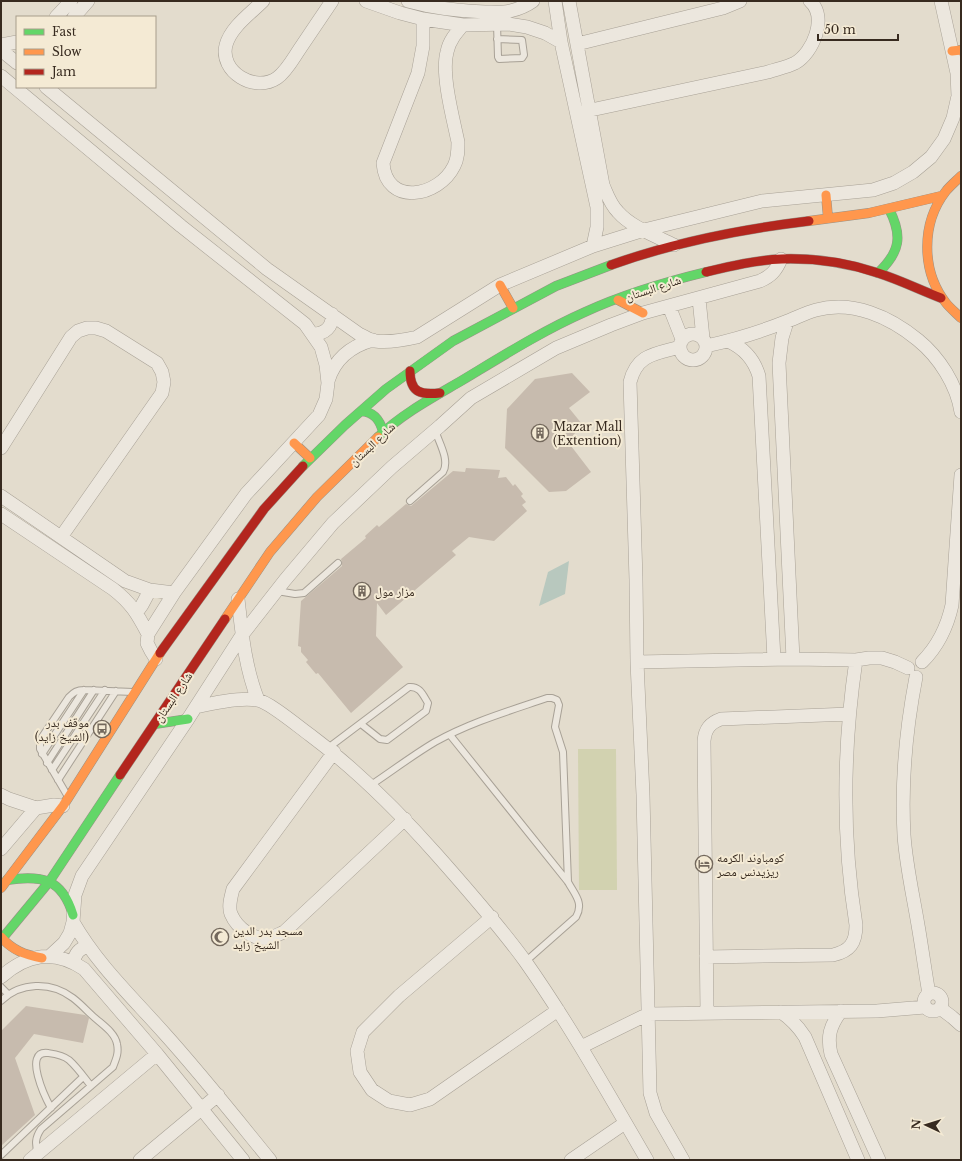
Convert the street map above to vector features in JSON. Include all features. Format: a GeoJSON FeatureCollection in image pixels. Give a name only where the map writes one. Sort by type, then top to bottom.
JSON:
{"type":"FeatureCollection","features":[{"type":"Feature","properties":{"kind":"street"},"geometry":{"type":"LineString","coordinates":[[61,15],[71,1]]}},
{"type":"Feature","properties":{"kind":"street"},"geometry":{"type":"LineString","coordinates":[[75,16],[88,1]]}},
{"type":"Feature","properties":{"kind":"street"},"geometry":{"type":"LineString","coordinates":[[263,1],[230,33],[226,46],[227,60],[234,73],[251,83],[262,83],[276,78],[287,68],[332,1]]}},
{"type":"Feature","properties":{"kind":"street"},"geometry":{"type":"LineString","coordinates":[[366,1],[423,19],[462,25],[508,24],[527,27],[545,33],[561,42]]}},
{"type":"Feature","properties":{"kind":"street"},"geometry":{"type":"LineString","coordinates":[[408,1],[437,8],[464,11],[509,12],[526,6],[533,1]]}},
{"type":"Feature","properties":{"kind":"street"},"geometry":{"type":"LineString","coordinates":[[555,1],[561,42],[583,112],[603,185],[609,199],[618,212],[630,222],[674,246]]}},
{"type":"Feature","properties":{"kind":"street"},"geometry":{"type":"LineString","coordinates":[[569,1],[577,44],[583,112],[597,207],[597,227],[593,246]]}},
{"type":"Feature","properties":{"kind":"street"},"geometry":{"type":"LineString","coordinates":[[577,44],[723,8],[740,1]]}},
{"type":"Feature","properties":{"kind":"street"},"geometry":{"type":"LineString","coordinates":[[583,112],[768,72],[796,63],[808,51],[816,37],[818,20],[815,5],[810,1]]}},
{"type":"Feature","properties":{"kind":"street"},"geometry":{"type":"LineString","coordinates":[[48,88],[184,202],[267,269],[359,334],[373,340],[385,342],[417,337],[500,285],[593,246],[644,230],[762,201],[873,190],[894,183],[913,172],[931,157],[944,139],[953,118],[958,96],[957,51],[941,1]]}},
{"type":"Feature","properties":{"kind":"street"},"geometry":{"type":"LineString","coordinates":[[423,19],[423,46],[418,73],[383,163],[387,181],[393,188],[403,193],[413,194],[438,185],[448,176],[455,165],[458,153],[458,142],[445,66],[447,51],[453,37],[462,25]]}},
{"type":"Feature","properties":{"kind":"street"},"geometry":{"type":"LineString","coordinates":[[1,45],[16,42]]}},
{"type":"Feature","properties":{"kind":"street"},"geometry":{"type":"LineString","coordinates":[[1,50],[16,62]]}},
{"type":"Feature","properties":{"kind":"street"},"geometry":{"type":"LineString","coordinates":[[1,76],[170,218],[305,324],[321,347],[326,365],[328,384]]}},
{"type":"Feature","properties":{"kind":"street"},"geometry":{"type":"LineString","coordinates":[[960,176],[942,196],[930,220],[925,247],[930,274],[941,298],[954,313],[961,318]]}},
{"type":"Feature","properties":{"kind":"street"},"geometry":{"type":"LineString","coordinates":[[826,194],[828,218]]}},
{"type":"Feature","properties":{"kind":"street"},"geometry":{"type":"LineString","coordinates":[[1,888],[66,802],[156,659],[264,509],[310,458],[386,389],[410,371],[455,340],[556,286],[584,274],[641,254],[765,226],[862,214],[942,196]]}},
{"type":"Feature","properties":{"kind":"street"},"geometry":{"type":"LineString","coordinates":[[170,218],[184,202]]}},
{"type":"Feature","properties":{"kind":"street"},"geometry":{"type":"LineString","coordinates":[[878,273],[887,265],[894,255],[898,244],[897,226],[889,209]]}},
{"type":"Feature","properties":{"kind":"street"},"geometry":{"type":"LineString","coordinates":[[1,977],[9,970],[26,961],[46,957],[64,943],[70,933],[75,895],[82,876],[196,707],[242,635],[333,523],[392,467],[471,398],[556,348],[611,324],[643,313],[699,299],[760,281],[769,277],[777,269],[781,259]]}},
{"type":"Feature","properties":{"kind":"street","name":"شارع البستان"},"geometry":{"type":"LineString","coordinates":[[1,939],[49,882],[270,552],[317,497],[383,432],[409,412],[566,321],[587,311],[642,290],[671,281],[752,262],[781,259],[836,263],[878,273],[941,298]]}},
{"type":"Feature","properties":{"kind":"street"},"geometry":{"type":"LineString","coordinates":[[500,285],[513,308]]}},
{"type":"Feature","properties":{"kind":"street"},"geometry":{"type":"LineString","coordinates":[[669,306],[681,343],[681,353],[685,358],[696,360],[703,356],[705,342],[699,299]]}},
{"type":"Feature","properties":{"kind":"street"},"geometry":{"type":"LineString","coordinates":[[618,300],[643,313]]}},
{"type":"Feature","properties":{"kind":"street"},"geometry":{"type":"LineString","coordinates":[[683,1160],[656,1113],[650,1093],[644,795],[637,662],[630,382],[634,370],[642,360],[650,355],[681,343],[687,335],[698,335],[705,342],[728,341],[787,322],[802,314],[818,309],[835,307],[852,308],[884,318],[906,330],[925,345],[941,364],[953,386],[961,412]]}},
{"type":"Feature","properties":{"kind":"street"},"geometry":{"type":"LineString","coordinates":[[313,334],[322,333],[329,328],[332,314]]}},
{"type":"Feature","properties":{"kind":"street"},"geometry":{"type":"LineString","coordinates":[[787,322],[779,354],[793,659]]}},
{"type":"Feature","properties":{"kind":"street"},"geometry":{"type":"LineString","coordinates":[[1,448],[71,337],[78,331],[87,328],[96,328],[106,331],[157,363],[162,372],[164,382],[162,393],[61,537]]}},
{"type":"Feature","properties":{"kind":"street"},"geometry":{"type":"LineString","coordinates":[[148,634],[174,593],[246,494],[319,415],[326,399],[328,384],[334,368],[344,354],[357,345],[373,340]]}},
{"type":"Feature","properties":{"kind":"street"},"geometry":{"type":"LineString","coordinates":[[728,341],[736,344],[748,354],[760,376],[774,659]]}},
{"type":"Feature","properties":{"kind":"street"},"geometry":{"type":"LineString","coordinates":[[410,371],[410,383],[418,392],[429,395],[441,393]]}},
{"type":"Feature","properties":{"kind":"street"},"geometry":{"type":"LineString","coordinates":[[361,411],[366,411],[375,415],[381,423],[383,432]]}},
{"type":"Feature","properties":{"kind":"street"},"geometry":{"type":"LineString","coordinates":[[294,443],[310,458]]}},
{"type":"Feature","properties":{"kind":"street"},"geometry":{"type":"LineString","coordinates":[[637,662],[774,659],[856,660],[882,658],[895,662],[920,676],[925,670],[922,662],[939,642],[950,617],[961,475]]}},
{"type":"Feature","properties":{"kind":"street"},"geometry":{"type":"LineString","coordinates":[[1,496],[125,581],[150,590],[174,593]]}},
{"type":"Feature","properties":{"kind":"street"},"geometry":{"type":"LineString","coordinates":[[766,497],[785,497]]}},
{"type":"Feature","properties":{"kind":"street"},"geometry":{"type":"LineString","coordinates":[[1,514],[126,599],[136,612],[148,634],[148,643],[156,659]]}},
{"type":"Feature","properties":{"kind":"street"},"geometry":{"type":"LineString","coordinates":[[136,612],[142,606],[150,590]]}},
{"type":"Feature","properties":{"kind":"street"},"geometry":{"type":"LineString","coordinates":[[238,599],[247,668],[258,700]]}},
{"type":"Feature","properties":{"kind":"street"},"geometry":{"type":"LineString","coordinates":[[706,957],[833,955],[841,953],[853,942],[856,934],[856,925],[851,886],[846,820],[846,771],[849,714],[856,660]]}},
{"type":"Feature","properties":{"kind":"street"},"geometry":{"type":"LineString","coordinates":[[912,672],[905,744],[903,788],[903,812],[909,879],[918,924],[927,1000],[930,1011],[934,1012],[940,1008],[961,1025]]}},
{"type":"Feature","properties":{"kind":"street"},"geometry":{"type":"LineString","coordinates":[[196,707],[227,701],[258,700],[274,709],[331,750],[371,785],[405,819],[492,917],[526,962],[581,1047],[647,1160]]}},
{"type":"Feature","properties":{"kind":"street"},"geometry":{"type":"LineString","coordinates":[[707,1013],[704,741],[708,727],[721,719],[849,714]]}},
{"type":"Feature","properties":{"kind":"street"},"geometry":{"type":"LineString","coordinates":[[155,724],[188,719]]}},
{"type":"Feature","properties":{"kind":"street"},"geometry":{"type":"LineString","coordinates":[[331,750],[233,889],[230,903],[231,914],[240,928],[254,936],[268,938],[284,932],[405,819]]}},
{"type":"Feature","properties":{"kind":"street"},"geometry":{"type":"LineString","coordinates":[[1,795],[36,808],[66,802]]}},
{"type":"Feature","properties":{"kind":"street"},"geometry":{"type":"LineString","coordinates":[[1,850],[36,808]]}},
{"type":"Feature","properties":{"kind":"street"},"geometry":{"type":"LineString","coordinates":[[7,880],[29,877],[40,878],[58,888],[70,905],[73,919],[88,946],[104,967],[218,1095],[270,1160]]}},
{"type":"Feature","properties":{"kind":"street"},"geometry":{"type":"LineString","coordinates":[[492,917],[399,996],[363,1032],[357,1051],[360,1072],[372,1090],[389,1101],[410,1105],[430,1099],[558,1010]]}},
{"type":"Feature","properties":{"kind":"street"},"geometry":{"type":"LineString","coordinates":[[1,939],[11,948],[22,953],[64,958],[74,962],[84,969],[157,1054],[243,1160]]}},
{"type":"Feature","properties":{"kind":"street"},"geometry":{"type":"LineString","coordinates":[[74,962],[76,953],[88,946]]}},
{"type":"Feature","properties":{"kind":"street"},"geometry":{"type":"LineString","coordinates":[[581,1047],[648,1014],[884,1010],[927,1000]]}},
{"type":"Feature","properties":{"kind":"street"},"geometry":{"type":"LineString","coordinates":[[841,1011],[834,1020],[830,1031],[829,1043],[831,1054],[874,1159]]}},
{"type":"Feature","properties":{"kind":"street"},"geometry":{"type":"LineString","coordinates":[[780,1012],[798,1027],[804,1037],[858,1160]]}},
{"type":"Feature","properties":{"kind":"street"},"geometry":{"type":"LineString","coordinates":[[34,1157],[157,1054]]}},
{"type":"Feature","properties":{"kind":"street"},"geometry":{"type":"LineString","coordinates":[[140,1160],[218,1095]]}},
{"type":"Feature","properties":{"kind":"street"},"geometry":{"type":"LineString","coordinates":[[571,1160],[625,1122]]}},
{"type":"Feature","properties":{"kind":"lane"},"geometry":{"type":"LineString","coordinates":[[497,24],[499,59],[522,58],[524,55],[522,40],[498,39]]}},
{"type":"Feature","properties":{"kind":"lane"},"geometry":{"type":"LineString","coordinates":[[410,502],[443,472],[445,459],[435,430]]}},
{"type":"Feature","properties":{"kind":"lane"},"geometry":{"type":"LineString","coordinates":[[277,591],[295,594],[304,593],[338,563]]}},
{"type":"Feature","properties":{"kind":"lane"},"geometry":{"type":"LineString","coordinates":[[331,750],[361,724],[410,687],[415,686],[419,688],[428,703],[426,711],[387,740],[380,739],[361,724]]}},
{"type":"Feature","properties":{"kind":"lane"},"geometry":{"type":"LineString","coordinates":[[66,802],[58,780],[40,749],[42,737],[69,697],[79,690],[135,692]]}},
{"type":"Feature","properties":{"kind":"lane"},"geometry":{"type":"LineString","coordinates":[[48,763],[94,690]]}},
{"type":"Feature","properties":{"kind":"lane"},"geometry":{"type":"LineString","coordinates":[[52,770],[105,690]]}},
{"type":"Feature","properties":{"kind":"lane"},"geometry":{"type":"LineString","coordinates":[[58,780],[116,691]]}},
{"type":"Feature","properties":{"kind":"lane"},"geometry":{"type":"LineString","coordinates":[[371,785],[420,752],[450,735],[482,720],[547,698],[557,700],[558,705],[555,727],[563,752],[568,882]]}},
{"type":"Feature","properties":{"kind":"lane"},"geometry":{"type":"LineString","coordinates":[[450,735],[568,882],[580,904],[580,911],[576,917],[526,962]]}},
{"type":"Feature","properties":{"kind":"lane"},"geometry":{"type":"LineString","coordinates":[[1,1002],[8,994],[21,988],[34,985],[48,986],[61,990],[72,997],[110,1032],[117,1042],[118,1055],[113,1067],[41,1129],[36,1136],[34,1157]]}},
{"type":"Feature","properties":{"kind":"lane"},"geometry":{"type":"LineString","coordinates":[[1,987],[8,994]]}},
{"type":"Feature","properties":{"kind":"lane"},"geometry":{"type":"LineString","coordinates":[[51,1108],[42,1090],[35,1064],[37,1058],[41,1054],[45,1052],[68,1059],[91,1086]]}},
{"type":"Feature","properties":{"kind":"lane"},"geometry":{"type":"LineString","coordinates":[[1,1155],[83,1077]]}},
{"type":"Feature","properties":{"kind":"green space"},"geometry":{"type":"Polygon","coordinates":[[[578,749],[616,749],[617,890],[579,890],[578,749]]]}},
{"type":"Feature","properties":{"kind":"shaded area"},"geometry":{"type":"Polygon","coordinates":[[[569,561],[565,594],[539,606],[548,572],[569,561]]]}},
{"type":"Feature","properties":{"kind":"building","name":"Mazar Mall (Extention)"},"geometry":{"type":"Polygon","coordinates":[[[572,373],[590,392],[569,408],[582,424],[568,442],[591,472],[566,491],[549,492],[505,448],[507,409],[535,379],[572,373]]]}},
{"type":"Feature","properties":{"kind":"building","name":"مزار مول"},"geometry":{"type":"Polygon","coordinates":[[[466,468],[500,470],[498,478],[506,477],[513,486],[515,484],[523,494],[521,496],[526,502],[522,505],[527,511],[494,541],[469,537],[452,551],[456,555],[386,615],[377,603],[376,636],[403,667],[351,713],[318,673],[316,674],[306,662],[308,660],[301,652],[301,647],[298,646],[301,601],[342,566],[341,559],[366,538],[365,536],[377,525],[379,527],[406,504],[411,506],[453,471],[465,472],[466,468]]]}},
{"type":"Feature","properties":{"kind":"building"},"geometry":{"type":"Polygon","coordinates":[[[26,1006],[85,1015],[89,1018],[83,1043],[34,1034],[15,1058],[35,1115],[1,1146],[1,1031],[26,1006]]]}},
{"type":"Feature","properties":{"kind":"traffic: fast"},"geometry":{"type":"LineString","coordinates":[[878,273],[891,258],[897,243],[896,227],[889,209]]}},
{"type":"Feature","properties":{"kind":"traffic: fast"},"geometry":{"type":"LineString","coordinates":[[303,466],[345,425],[386,389],[453,341],[556,286],[611,265]]}},
{"type":"Feature","properties":{"kind":"traffic: fast"},"geometry":{"type":"LineString","coordinates":[[378,437],[397,421],[428,400],[553,327],[630,294],[660,284],[706,272]]}},
{"type":"Feature","properties":{"kind":"traffic: fast"},"geometry":{"type":"LineString","coordinates":[[361,411],[370,413],[376,417],[383,432]]}},
{"type":"Feature","properties":{"kind":"traffic: fast"},"geometry":{"type":"LineString","coordinates":[[155,724],[188,719]]}},
{"type":"Feature","properties":{"kind":"traffic: fast"},"geometry":{"type":"LineString","coordinates":[[1,940],[49,882],[120,775]]}},
{"type":"Feature","properties":{"kind":"traffic: fast"},"geometry":{"type":"LineString","coordinates":[[7,880],[30,878],[49,882],[63,893],[73,915]]}},
{"type":"Feature","properties":{"kind":"traffic: slow"},"geometry":{"type":"LineString","coordinates":[[952,51],[961,50]]}},
{"type":"Feature","properties":{"kind":"traffic: slow"},"geometry":{"type":"LineString","coordinates":[[961,176],[946,191],[938,204],[928,232],[927,247],[928,262],[938,290],[946,303],[961,318]]}},
{"type":"Feature","properties":{"kind":"traffic: slow"},"geometry":{"type":"LineString","coordinates":[[826,195],[828,218]]}},
{"type":"Feature","properties":{"kind":"traffic: slow"},"geometry":{"type":"LineString","coordinates":[[809,221],[869,213],[941,196]]}},
{"type":"Feature","properties":{"kind":"traffic: slow"},"geometry":{"type":"LineString","coordinates":[[500,285],[513,308]]}},
{"type":"Feature","properties":{"kind":"traffic: slow"},"geometry":{"type":"LineString","coordinates":[[618,300],[643,313]]}},
{"type":"Feature","properties":{"kind":"traffic: slow"},"geometry":{"type":"LineString","coordinates":[[225,619],[270,552],[317,497],[378,437]]}},
{"type":"Feature","properties":{"kind":"traffic: slow"},"geometry":{"type":"LineString","coordinates":[[294,443],[310,458]]}},
{"type":"Feature","properties":{"kind":"traffic: slow"},"geometry":{"type":"LineString","coordinates":[[1,888],[63,806],[160,653]]}},
{"type":"Feature","properties":{"kind":"traffic: slow"},"geometry":{"type":"LineString","coordinates":[[1,937],[5,942],[19,951],[42,958]]}},
{"type":"Feature","properties":{"kind":"traffic: jam"},"geometry":{"type":"LineString","coordinates":[[611,265],[709,237],[809,221]]}},
{"type":"Feature","properties":{"kind":"traffic: jam"},"geometry":{"type":"LineString","coordinates":[[706,272],[772,260],[819,260],[867,269],[941,298]]}},
{"type":"Feature","properties":{"kind":"traffic: jam"},"geometry":{"type":"LineString","coordinates":[[410,371],[412,384],[418,391],[427,394],[440,393]]}},
{"type":"Feature","properties":{"kind":"traffic: jam"},"geometry":{"type":"LineString","coordinates":[[160,653],[264,509],[303,466]]}},
{"type":"Feature","properties":{"kind":"traffic: jam"},"geometry":{"type":"LineString","coordinates":[[120,775],[225,619]]}},
{"type":"Feature","properties":{"kind":"place","name":"Mazar Mall (Extention)"},"geometry":{"type":"Point","coordinates":[540,433]}},
{"type":"Feature","properties":{"kind":"place","name":"مزار مول"},"geometry":{"type":"Point","coordinates":[362,591]}},
{"type":"Feature","properties":{"kind":"place","name":"موقف بدر (الشيخ زايد)"},"geometry":{"type":"Point","coordinates":[102,729]}},
{"type":"Feature","properties":{"kind":"place","name":"كومباوند الكرمه ريزيدنس مصر"},"geometry":{"type":"Point","coordinates":[704,864]}},
{"type":"Feature","properties":{"kind":"place","name":"مسجد بدر الدين الشيخ زايد"},"geometry":{"type":"Point","coordinates":[220,937]}}]}
